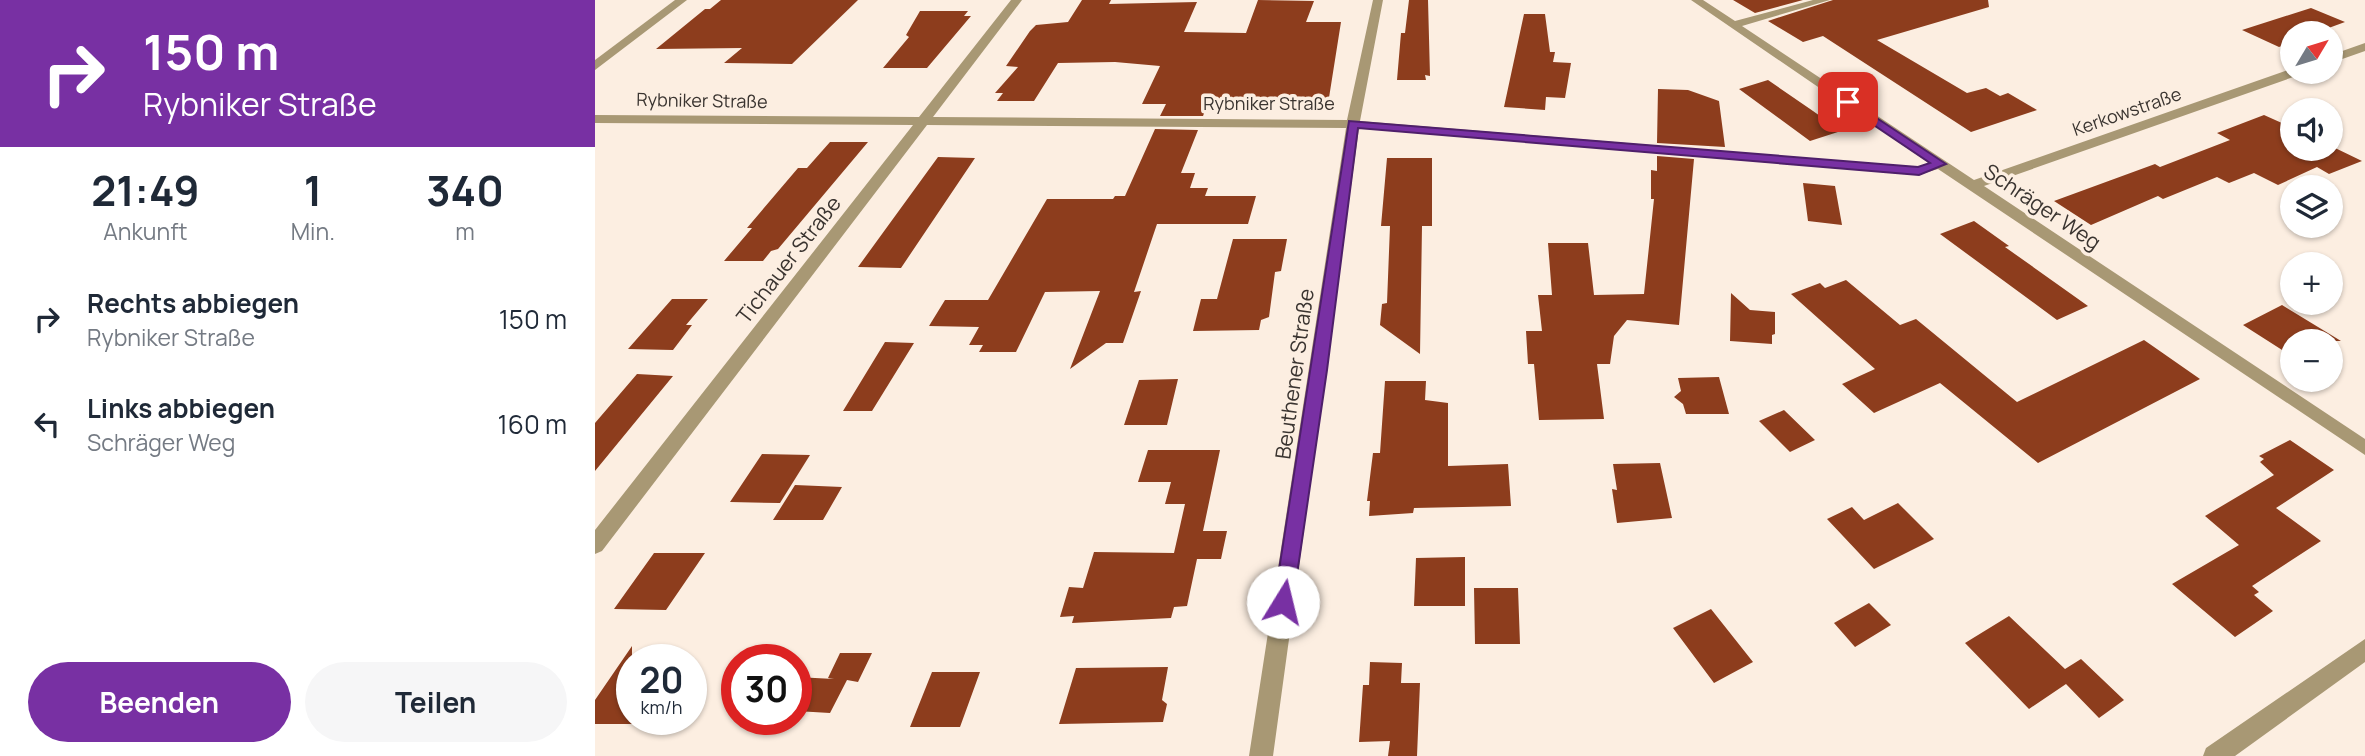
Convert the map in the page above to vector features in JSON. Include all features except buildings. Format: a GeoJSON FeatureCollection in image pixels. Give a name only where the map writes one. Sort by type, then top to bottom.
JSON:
{"type":"FeatureCollection","features":[{"type":"Feature","properties":{"kind":"street"},"geometry":{"type":"LineString","coordinates":[[595,65],[682,0]]}},
{"type":"Feature","properties":{"kind":"street","name":"Tichauer Straße"},"geometry":{"type":"LineString","coordinates":[[595,545],[1017,0]]}},
{"type":"Feature","properties":{"kind":"street","name":"Beuthener Straße"},"geometry":{"type":"LineString","coordinates":[[1261,756],[1353,124],[1378,0]]}},
{"type":"Feature","properties":{"kind":"street","name":"Schräger Weg"},"geometry":{"type":"LineString","coordinates":[[1696,0],[2365,448]]}},
{"type":"Feature","properties":{"kind":"street"},"geometry":{"type":"LineString","coordinates":[[1733,25],[1825,0]]}},
{"type":"Feature","properties":{"kind":"street"},"geometry":{"type":"LineString","coordinates":[[2343,55],[2365,47]]}},
{"type":"Feature","properties":{"kind":"street"},"geometry":{"type":"LineString","coordinates":[[595,51],[614,51]]}},
{"type":"Feature","properties":{"kind":"street","name":"Kerkowstraße"},"geometry":{"type":"LineString","coordinates":[[1972,186],[2280,77]]}},
{"type":"Feature","properties":{"kind":"street","name":"Rybniker Straße"},"geometry":{"type":"LineString","coordinates":[[595,119],[1353,124],[1919,171],[1940,164]]}},
{"type":"Feature","properties":{"kind":"street"},"geometry":{"type":"LineString","coordinates":[[2215,756],[2365,649]]}},
{"type":"Feature","properties":{"kind":"route"},"geometry":{"type":"LineString","coordinates":[[1283,602],[1353,124],[1919,171],[1940,164],[1848,102]]}}]}
